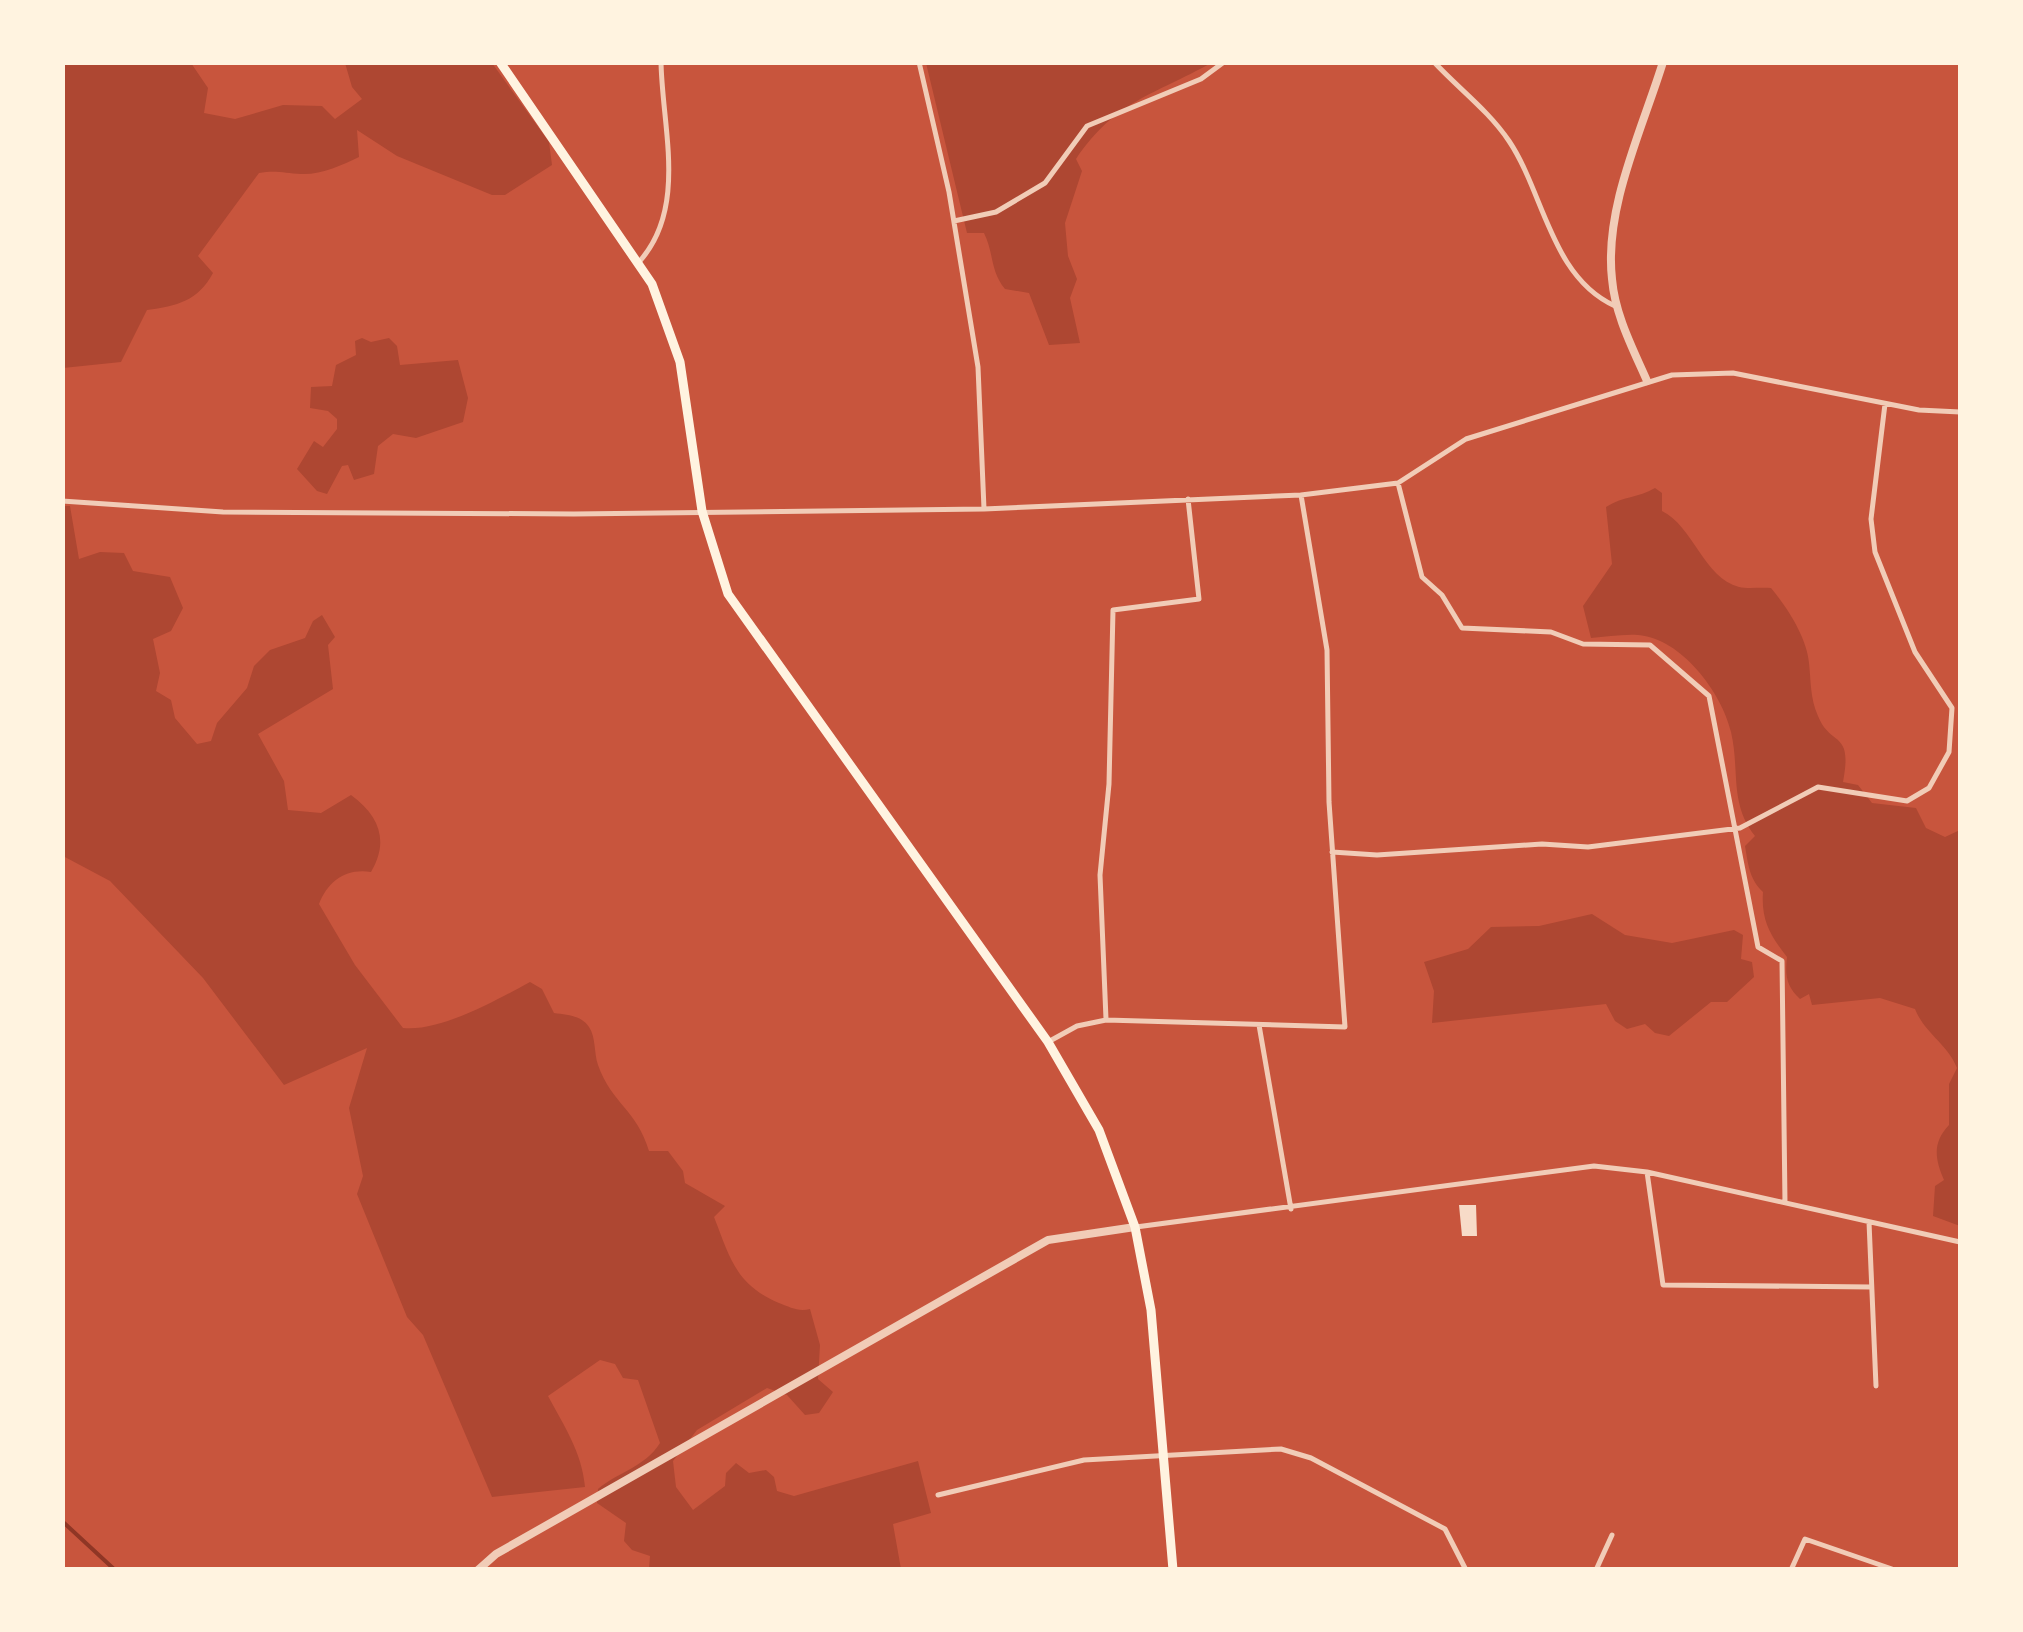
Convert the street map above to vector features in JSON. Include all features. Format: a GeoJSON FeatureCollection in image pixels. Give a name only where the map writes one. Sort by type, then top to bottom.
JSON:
{"type":"FeatureCollection","features":[{"type":"Feature","properties":{"kind":"main road"},"geometry":{"type":"LineString","coordinates":[[500,62],[639,262],[666,317],[680,362],[702,511],[714,560],[736,606],[1048,1042],[1099,1130],[1136,1226],[1151,1310],[1173,1570]]}},
{"type":"Feature","properties":{"kind":"street"},"geometry":{"type":"LineString","coordinates":[[639,262],[652,248],[668,186],[661,62]]}},
{"type":"Feature","properties":{"kind":"street"},"geometry":{"type":"LineString","coordinates":[[919,62],[954,221],[978,367],[984,509]]}},
{"type":"Feature","properties":{"kind":"street"},"geometry":{"type":"LineString","coordinates":[[954,221],[996,212],[1045,183],[1087,126],[1201,79],[1224,62]]}},
{"type":"Feature","properties":{"kind":"street"},"geometry":{"type":"LineString","coordinates":[[1434,62],[1508,139],[1542,217],[1567,258],[1598,298],[1618,307]]}},
{"type":"Feature","properties":{"kind":"street"},"geometry":{"type":"LineString","coordinates":[[1647,381],[1612,281],[1615,221],[1663,62]]}},
{"type":"Feature","properties":{"kind":"street"},"geometry":{"type":"LineString","coordinates":[[62,501],[238,512],[702,511],[984,509],[1301,495],[1398,482],[1466,439],[1647,381],[1720,372],[1885,404],[1960,412]]}},
{"type":"Feature","properties":{"kind":"street"},"geometry":{"type":"LineString","coordinates":[[1332,852],[1377,855],[1528,844],[1588,847],[1740,828],[1818,788],[1907,801],[1929,788],[1950,752],[1952,708],[1915,652],[1875,552],[1870,519],[1885,404]]}},
{"type":"Feature","properties":{"kind":"street"},"geometry":{"type":"LineString","coordinates":[[1398,482],[1422,577],[1442,596],[1462,628],[1551,632],[1582,644],[1650,645],[1709,696],[1758,947],[1782,961],[1786,1203]]}},
{"type":"Feature","properties":{"kind":"street"},"geometry":{"type":"LineString","coordinates":[[1048,1042],[1077,1026],[1106,1020],[1345,1028],[1332,852],[1327,650],[1301,495]]}},
{"type":"Feature","properties":{"kind":"street"},"geometry":{"type":"LineString","coordinates":[[1106,1020],[1100,875],[1109,784],[1113,610],[1199,598],[1188,499]]}},
{"type":"Feature","properties":{"kind":"street"},"geometry":{"type":"LineString","coordinates":[[1259,1025],[1291,1210]]}},
{"type":"Feature","properties":{"kind":"street"},"geometry":{"type":"LineString","coordinates":[[478,1570],[496,1554],[831,1360],[1048,1240],[1594,1166],[1647,1172],[1960,1242]]}},
{"type":"Feature","properties":{"kind":"street"},"geometry":{"type":"LineString","coordinates":[[1647,1172],[1663,1285],[1872,1287]]}},
{"type":"Feature","properties":{"kind":"street"},"geometry":{"type":"LineString","coordinates":[[1868,1222],[1876,1386]]}},
{"type":"Feature","properties":{"kind":"street"},"geometry":{"type":"LineString","coordinates":[[938,1495],[1068,1463],[1258,1448],[1296,1452],[1445,1529],[1466,1570]]}},
{"type":"Feature","properties":{"kind":"street"},"geometry":{"type":"LineString","coordinates":[[1596,1570],[1612,1535]]}},
{"type":"Feature","properties":{"kind":"street"},"geometry":{"type":"LineString","coordinates":[[1792,1570],[1805,1540],[1892,1569]]}},
{"type":"Feature","properties":{"kind":"shaded area"},"geometry":{"type":"Polygon","coordinates":[[[63,63],[191,63],[208,88],[204,113],[235,119],[283,105],[322,106],[335,119],[362,99],[352,87],[345,63],[492,63],[549,142],[552,165],[505,195],[492,195],[397,156],[357,130],[359,157],[346,163],[309,174],[259,173],[198,256],[213,273],[207,282],[186,301],[147,310],[121,362],[63,368],[63,63]]]}},
{"type":"Feature","properties":{"kind":"shaded area"},"geometry":{"type":"Polygon","coordinates":[[[926,63],[1211,63],[1121,111],[1076,159],[1082,171],[1065,223],[1068,256],[1077,279],[1070,298],[1080,343],[1049,345],[1029,293],[1005,289],[984,233],[967,233],[926,63]]]}},
{"type":"Feature","properties":{"kind":"shaded area"},"geometry":{"type":"Polygon","coordinates":[[[362,338],[371,342],[389,338],[397,346],[400,365],[458,360],[468,398],[463,422],[416,438],[393,434],[378,446],[374,474],[354,480],[348,465],[342,466],[327,494],[317,491],[297,469],[314,441],[323,447],[337,429],[337,419],[328,411],[310,408],[311,387],[332,386],[336,365],[356,355],[355,341],[362,338]]]}},
{"type":"Feature","properties":{"kind":"shaded area"},"geometry":{"type":"Polygon","coordinates":[[[1655,488],[1662,493],[1662,511],[1682,528],[1717,573],[1739,587],[1771,588],[1790,613],[1807,653],[1818,716],[1843,746],[1843,782],[1858,785],[1872,803],[1916,808],[1926,828],[1945,837],[1960,830],[1960,1226],[1933,1216],[1935,1186],[1944,1180],[1937,1151],[1949,1125],[1949,1084],[1957,1068],[1953,1059],[1915,1009],[1880,998],[1812,1005],[1809,994],[1800,999],[1795,994],[1788,980],[1787,957],[1768,927],[1763,892],[1748,865],[1745,846],[1755,836],[1742,811],[1734,746],[1719,701],[1684,657],[1654,638],[1591,638],[1583,606],[1612,564],[1606,507],[1655,488]]]}},
{"type":"Feature","properties":{"kind":"shaded area"},"geometry":{"type":"Polygon","coordinates":[[[63,506],[70,506],[79,559],[100,552],[124,553],[133,571],[170,577],[183,608],[171,631],[153,639],[160,673],[156,691],[171,700],[175,718],[197,744],[211,741],[217,723],[247,688],[254,666],[270,650],[305,638],[313,621],[322,615],[335,637],[328,645],[333,689],[258,734],[284,781],[288,810],[321,813],[351,795],[369,812],[379,830],[380,850],[371,872],[354,872],[339,878],[319,904],[355,965],[403,1028],[451,1020],[530,982],[542,989],[554,1013],[586,1023],[604,1078],[638,1126],[649,1151],[668,1151],[683,1171],[685,1183],[725,1206],[714,1217],[736,1269],[765,1296],[798,1309],[810,1309],[820,1345],[818,1379],[833,1392],[819,1413],[805,1415],[787,1395],[767,1388],[697,1430],[673,1461],[676,1487],[693,1510],[725,1486],[726,1473],[736,1463],[749,1473],[766,1470],[774,1477],[777,1491],[794,1496],[918,1461],[931,1513],[893,1524],[901,1569],[649,1569],[650,1556],[632,1550],[624,1541],[626,1523],[597,1503],[598,1489],[639,1464],[660,1443],[638,1380],[623,1378],[615,1364],[600,1360],[548,1396],[576,1451],[585,1487],[492,1497],[423,1335],[407,1317],[357,1194],[363,1176],[349,1108],[367,1048],[284,1085],[203,978],[110,881],[63,856],[63,506]]]}},
{"type":"Feature","properties":{"kind":"shaded area"},"geometry":{"type":"Polygon","coordinates":[[[1592,914],[1625,935],[1672,943],[1734,930],[1743,935],[1741,959],[1752,962],[1754,977],[1727,1002],[1711,1002],[1669,1036],[1655,1033],[1645,1024],[1627,1029],[1615,1021],[1606,1004],[1432,1023],[1434,991],[1424,962],[1468,949],[1491,927],[1539,926],[1592,914]]]}},
{"type":"Feature","properties":{"kind":"building"},"geometry":{"type":"Polygon","coordinates":[[[1459,1205],[1476,1205],[1477,1236],[1462,1236],[1459,1205]]]}},
{"type":"Feature","properties":{"kind":"waterway"},"geometry":{"type":"LineString","coordinates":[[62,1521],[115,1570]]}}]}
